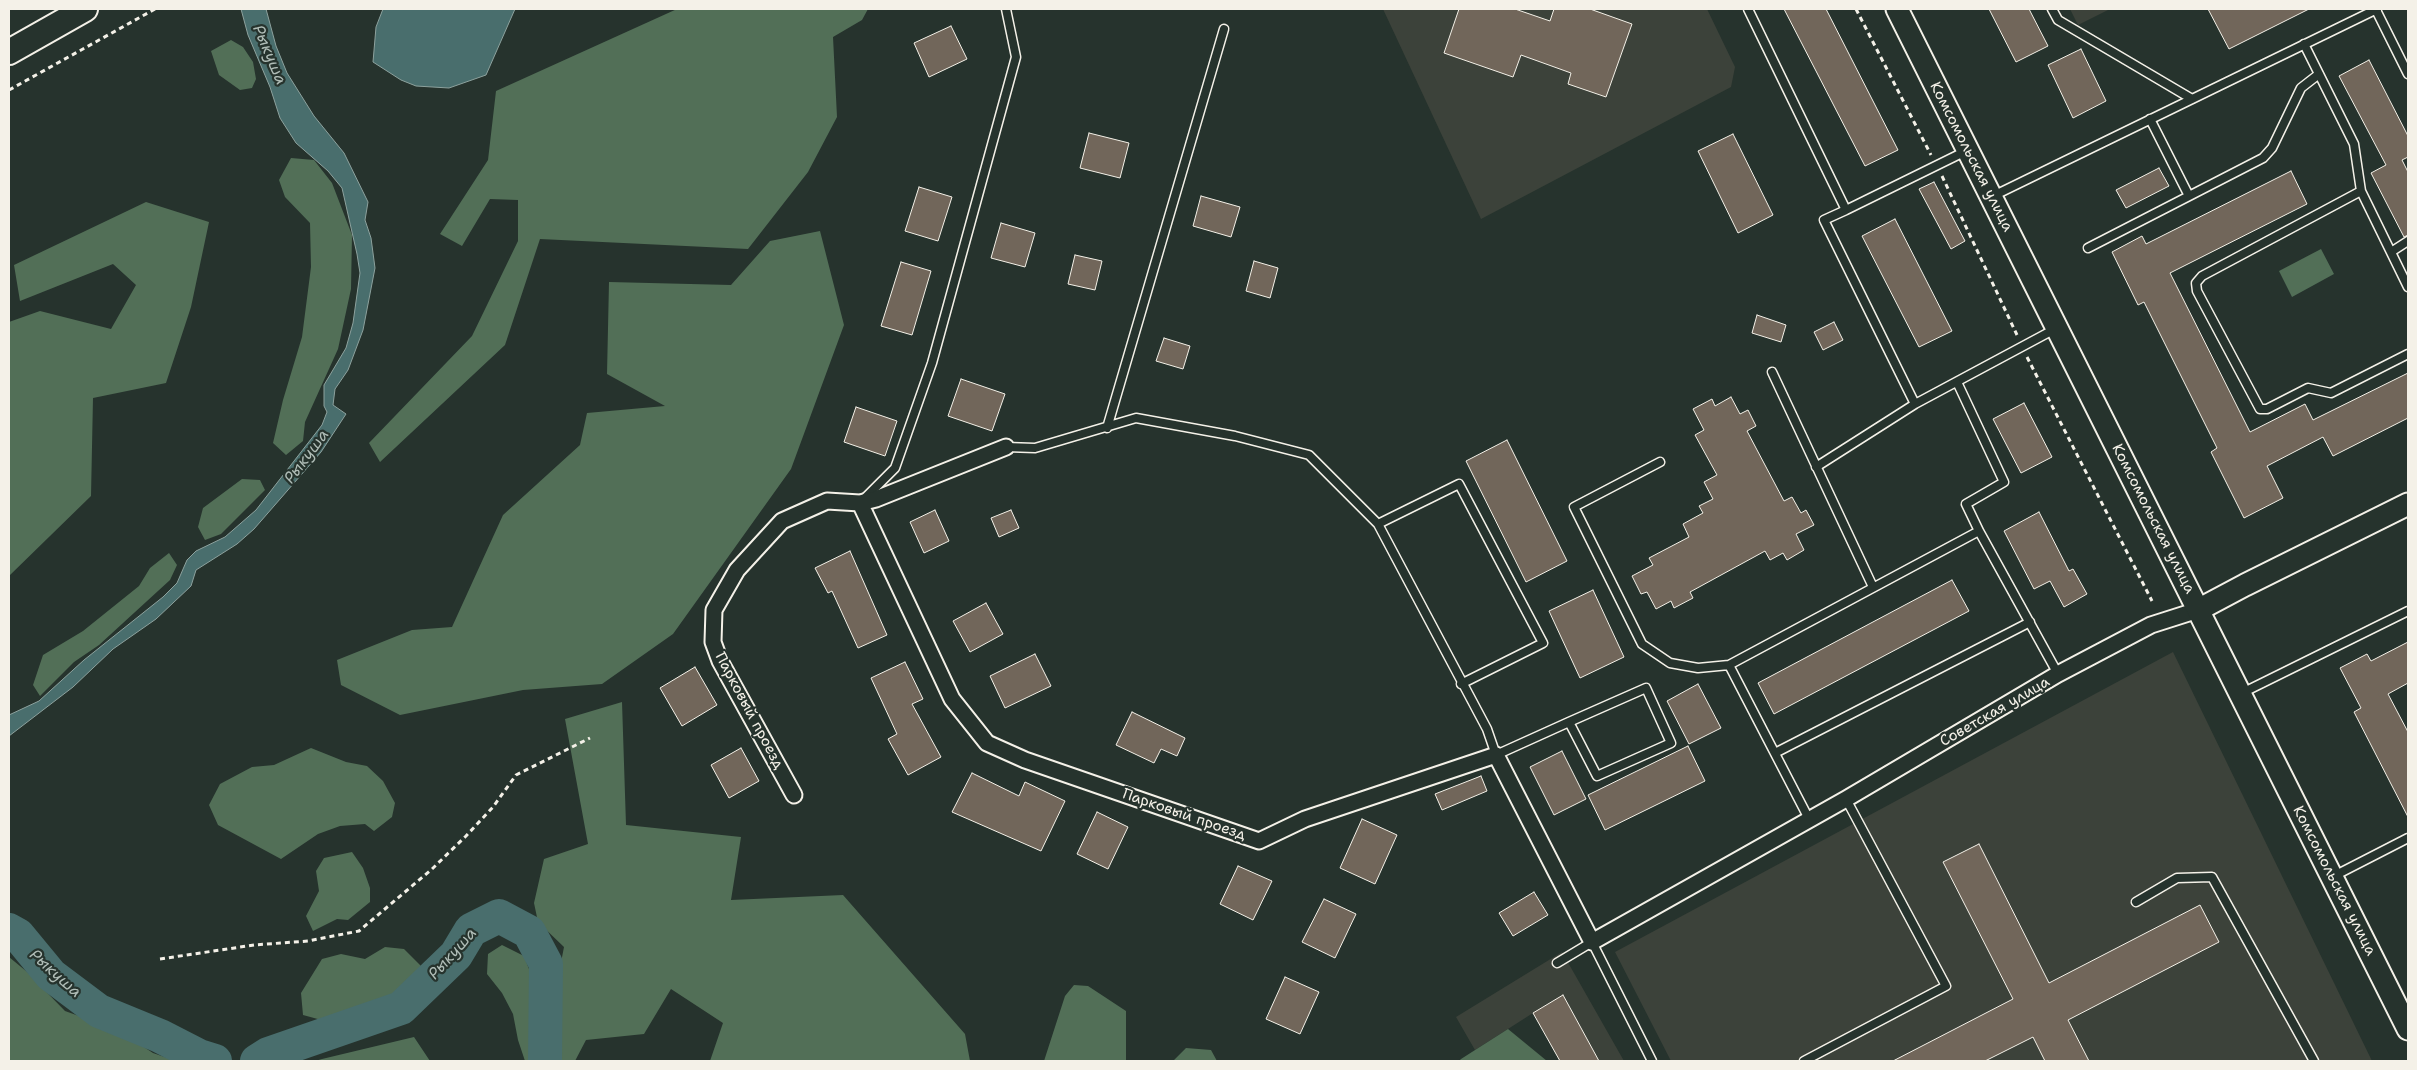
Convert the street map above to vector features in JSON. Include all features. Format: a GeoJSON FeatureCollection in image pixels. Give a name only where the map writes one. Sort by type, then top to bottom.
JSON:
{"type":"FeatureCollection","features":[{"type":"Feature","properties":{"kind":"main road"},"geometry":{"type":"LineString","coordinates":[[9,52],[85,9]]}},
{"type":"Feature","properties":{"kind":"main road","name":"Комсомольская улица"},"geometry":{"type":"LineString","coordinates":[[1897,9],[2408,1029]]}},
{"type":"Feature","properties":{"kind":"main road","name":"Советская улица"},"geometry":{"type":"LineString","coordinates":[[2198,610],[2408,504]]}},
{"type":"Feature","properties":{"kind":"street","name":"Парковый проезд"},"geometry":{"type":"LineString","coordinates":[[794,794],[720,661],[714,642],[714,610],[737,570],[782,522],[827,501],[860,503],[876,499],[1006,447]]}},
{"type":"Feature","properties":{"kind":"street","name":"Парковый проезд"},"geometry":{"type":"LineString","coordinates":[[860,503],[952,699],[987,743],[1025,760],[1259,841],[1305,819],[1496,755]]}},
{"type":"Feature","properties":{"kind":"street","name":"Советская улица"},"geometry":{"type":"LineString","coordinates":[[1592,942],[1846,799],[2058,674],[2151,625],[2198,610]]}},
{"type":"Feature","properties":{"kind":"street"},"geometry":{"type":"LineString","coordinates":[[1496,755],[1592,942]]}},
{"type":"Feature","properties":{"kind":"lane"},"geometry":{"type":"LineString","coordinates":[[860,503],[895,468],[932,363],[1016,57],[1006,9]]}},
{"type":"Feature","properties":{"kind":"lane"},"geometry":{"type":"LineString","coordinates":[[1748,9],[1846,210]]}},
{"type":"Feature","properties":{"kind":"lane"},"geometry":{"type":"LineString","coordinates":[[2052,9],[2058,20],[2192,99]]}},
{"type":"Feature","properties":{"kind":"lane"},"geometry":{"type":"LineString","coordinates":[[1991,197],[2376,9],[2408,74]]}},
{"type":"Feature","properties":{"kind":"lane"},"geometry":{"type":"LineString","coordinates":[[1107,428],[1224,29]]}},
{"type":"Feature","properties":{"kind":"lane"},"geometry":{"type":"LineString","coordinates":[[2304,44],[2354,144],[2361,191],[2408,288]]}},
{"type":"Feature","properties":{"kind":"lane"},"geometry":{"type":"LineString","coordinates":[[2088,248],[2268,154],[2301,88],[2319,74]]}},
{"type":"Feature","properties":{"kind":"lane"},"geometry":{"type":"LineString","coordinates":[[2150,119],[2189,196]]}},
{"type":"Feature","properties":{"kind":"lane"},"geometry":{"type":"LineString","coordinates":[[1915,404],[1824,220],[1968,150]]}},
{"type":"Feature","properties":{"kind":"lane"},"geometry":{"type":"LineString","coordinates":[[2361,191],[2202,276],[2196,282],[2197,291],[2260,408],[2267,408],[2308,388],[2331,393],[2408,354]]}},
{"type":"Feature","properties":{"kind":"lane"},"geometry":{"type":"LineString","coordinates":[[2391,252],[2408,241]]}},
{"type":"Feature","properties":{"kind":"lane"},"geometry":{"type":"LineString","coordinates":[[1816,467],[1915,404],[2057,328]]}},
{"type":"Feature","properties":{"kind":"lane"},"geometry":{"type":"LineString","coordinates":[[1772,372],[1873,587]]}},
{"type":"Feature","properties":{"kind":"lane"},"geometry":{"type":"LineString","coordinates":[[1957,382],[2004,482],[1966,504],[2058,674]]}},
{"type":"Feature","properties":{"kind":"lane"},"geometry":{"type":"LineString","coordinates":[[1006,447],[1035,448],[1136,418],[1235,436],[1309,455],[1378,524],[1461,684],[1487,729],[1496,755],[1569,722],[1646,688],[1671,743],[1596,776],[1569,722]]}},
{"type":"Feature","properties":{"kind":"lane"},"geometry":{"type":"LineString","coordinates":[[1660,462],[1574,507],[1642,644],[1670,663],[1698,668],[1729,665],[1979,531]]}},
{"type":"Feature","properties":{"kind":"lane"},"geometry":{"type":"LineString","coordinates":[[1378,524],[1459,484],[1543,643],[1461,684]]}},
{"type":"Feature","properties":{"kind":"lane"},"geometry":{"type":"LineString","coordinates":[[2240,694],[2408,611]]}},
{"type":"Feature","properties":{"kind":"lane"},"geometry":{"type":"LineString","coordinates":[[1775,753],[2030,622]]}},
{"type":"Feature","properties":{"kind":"lane"},"geometry":{"type":"LineString","coordinates":[[1729,665],[1809,819]]}},
{"type":"Feature","properties":{"kind":"lane"},"geometry":{"type":"LineString","coordinates":[[1804,1061],[1946,986],[1846,799]]}},
{"type":"Feature","properties":{"kind":"lane"},"geometry":{"type":"LineString","coordinates":[[2332,877],[2408,838]]}},
{"type":"Feature","properties":{"kind":"lane"},"geometry":{"type":"LineString","coordinates":[[2136,902],[2177,878],[2212,877],[2314,1061]]}},
{"type":"Feature","properties":{"kind":"lane"},"geometry":{"type":"LineString","coordinates":[[1557,963],[1592,942],[1652,1061]]}},
{"type":"Feature","properties":{"kind":"path"},"geometry":{"type":"LineString","coordinates":[[9,90],[155,9]]}},
{"type":"Feature","properties":{"kind":"path"},"geometry":{"type":"LineString","coordinates":[[1856,9],[1937,165],[2022,347],[2152,601]]}},
{"type":"Feature","properties":{"kind":"path"},"geometry":{"type":"LineString","coordinates":[[160,958],[254,945],[308,941],[358,932],[432,870],[492,807],[516,775],[590,738]]}},
{"type":"Feature","properties":{"kind":"shaded area"},"geometry":{"type":"Polygon","coordinates":[[[1383,9],[1707,9],[1735,67],[1731,87],[1481,219],[1383,9]]]}},
{"type":"Feature","properties":{"kind":"shaded area"},"geometry":{"type":"Polygon","coordinates":[[[2070,9],[2110,9],[2078,25],[2070,9]]]}},
{"type":"Feature","properties":{"kind":"shaded area"},"geometry":{"type":"Polygon","coordinates":[[[2173,652],[2372,1061],[1671,1061],[1615,952],[2173,652]]]}},
{"type":"Feature","properties":{"kind":"shaded area"},"geometry":{"type":"Polygon","coordinates":[[[1562,952],[1624,1061],[1560,1061],[1533,1013],[1475,1050],[1456,1017],[1562,952]]]}},
{"type":"Feature","properties":{"kind":"green space"},"geometry":{"type":"Polygon","coordinates":[[[677,9],[868,9],[862,20],[833,37],[837,117],[808,172],[748,249],[540,239],[505,345],[380,462],[369,443],[472,336],[518,241],[518,200],[490,199],[462,246],[440,234],[488,160],[496,91],[677,9]]]}},
{"type":"Feature","properties":{"kind":"green space"},"geometry":{"type":"Polygon","coordinates":[[[231,40],[243,47],[253,62],[256,79],[252,88],[240,90],[219,75],[211,51],[231,40]]]}},
{"type":"Feature","properties":{"kind":"green space"},"geometry":{"type":"Polygon","coordinates":[[[291,158],[314,160],[332,183],[352,235],[351,289],[338,349],[305,422],[303,441],[286,455],[273,443],[283,400],[302,337],[311,267],[310,223],[285,197],[279,180],[291,158]]]}},
{"type":"Feature","properties":{"kind":"green space"},"geometry":{"type":"Polygon","coordinates":[[[146,202],[209,222],[191,307],[166,383],[93,398],[91,496],[9,576],[9,322],[40,311],[111,329],[136,285],[113,264],[20,301],[14,265],[146,202]]]}},
{"type":"Feature","properties":{"kind":"green space"},"geometry":{"type":"Polygon","coordinates":[[[820,231],[844,325],[791,469],[673,634],[602,684],[523,690],[400,715],[341,685],[337,660],[412,630],[452,627],[503,515],[580,445],[587,413],[665,406],[607,374],[609,282],[731,285],[770,241],[820,231]]]}},
{"type":"Feature","properties":{"kind":"green space"},"geometry":{"type":"Polygon","coordinates":[[[2321,249],[2334,274],[2292,297],[2279,271],[2321,249]]]}},
{"type":"Feature","properties":{"kind":"green space"},"geometry":{"type":"Polygon","coordinates":[[[242,479],[260,480],[265,490],[221,534],[205,540],[198,527],[203,508],[242,479]]]}},
{"type":"Feature","properties":{"kind":"green space"},"geometry":{"type":"Polygon","coordinates":[[[169,553],[177,565],[170,580],[99,645],[74,662],[40,696],[33,685],[43,655],[83,631],[139,586],[150,568],[169,553]]]}},
{"type":"Feature","properties":{"kind":"green space"},"geometry":{"type":"Polygon","coordinates":[[[622,702],[626,825],[741,837],[731,900],[843,895],[965,1034],[970,1061],[710,1061],[723,1023],[671,989],[644,1034],[586,1040],[575,1061],[556,1061],[555,993],[564,947],[538,922],[534,903],[544,859],[588,844],[565,719],[622,702]]]}},
{"type":"Feature","properties":{"kind":"green space"},"geometry":{"type":"Polygon","coordinates":[[[311,748],[346,762],[367,766],[383,781],[395,803],[392,817],[374,831],[365,824],[340,826],[318,834],[281,859],[218,825],[209,805],[220,784],[252,767],[274,765],[311,748]]]}},
{"type":"Feature","properties":{"kind":"green space"},"geometry":{"type":"Polygon","coordinates":[[[352,852],[363,868],[370,888],[370,902],[348,920],[337,919],[313,931],[306,916],[319,891],[316,871],[324,858],[352,852]]]}},
{"type":"Feature","properties":{"kind":"green space"},"geometry":{"type":"Polygon","coordinates":[[[502,945],[524,956],[536,987],[534,1033],[537,1057],[532,1061],[525,1061],[518,1040],[513,1014],[502,993],[487,974],[488,954],[502,945]]]}},
{"type":"Feature","properties":{"kind":"green space"},"geometry":{"type":"Polygon","coordinates":[[[385,947],[404,949],[422,967],[408,986],[380,1001],[351,1009],[325,1021],[303,1015],[301,993],[322,959],[341,954],[365,959],[385,947]]]}},
{"type":"Feature","properties":{"kind":"green space"},"geometry":{"type":"Polygon","coordinates":[[[9,957],[26,971],[65,1011],[118,1030],[153,1053],[176,1061],[9,1061],[9,957]]]}},
{"type":"Feature","properties":{"kind":"green space"},"geometry":{"type":"Polygon","coordinates":[[[1074,985],[1088,986],[1126,1011],[1126,1061],[1044,1061],[1065,996],[1074,985]]]}},
{"type":"Feature","properties":{"kind":"green space"},"geometry":{"type":"Polygon","coordinates":[[[1508,1029],[1547,1061],[1459,1061],[1461,1059],[1508,1029]]]}},
{"type":"Feature","properties":{"kind":"green space"},"geometry":{"type":"Polygon","coordinates":[[[414,1037],[430,1061],[315,1061],[322,1059],[414,1037]]]}},
{"type":"Feature","properties":{"kind":"green space"},"geometry":{"type":"Polygon","coordinates":[[[1186,1048],[1211,1050],[1217,1061],[1173,1061],[1186,1048]]]}},
{"type":"Feature","properties":{"kind":"water","name":"Рыкуша"},"geometry":{"type":"Polygon","coordinates":[[[241,9],[266,9],[276,46],[287,73],[314,116],[344,153],[368,202],[365,220],[371,238],[375,268],[363,330],[348,370],[335,389],[333,405],[346,414],[321,452],[254,529],[237,544],[196,570],[191,586],[156,619],[113,649],[73,687],[9,736],[9,715],[39,701],[84,660],[163,597],[177,583],[187,560],[196,551],[225,537],[256,510],[322,425],[327,412],[324,406],[324,385],[346,348],[353,323],[360,273],[357,254],[342,188],[328,171],[296,143],[280,118],[270,87],[248,35],[241,9]]]}},
{"type":"Feature","properties":{"kind":"water"},"geometry":{"type":"Polygon","coordinates":[[[383,9],[515,9],[486,75],[449,88],[416,86],[401,80],[373,62],[376,27],[383,9]]]}},
{"type":"Feature","properties":{"kind":"building"},"geometry":{"type":"Polygon","coordinates":[[[1459,9],[1515,9],[1550,21],[1554,9],[1590,9],[1632,24],[1606,97],[1568,84],[1571,73],[1521,55],[1513,77],[1444,53],[1459,9]]]}},
{"type":"Feature","properties":{"kind":"building"},"geometry":{"type":"Polygon","coordinates":[[[1784,9],[1826,9],[1898,150],[1865,166],[1784,9]]]}},
{"type":"Feature","properties":{"kind":"building"},"geometry":{"type":"Polygon","coordinates":[[[1989,9],[2029,9],[2048,46],[2016,62],[1989,9]]]}},
{"type":"Feature","properties":{"kind":"building"},"geometry":{"type":"Polygon","coordinates":[[[2208,9],[2309,9],[2229,49],[2208,9]]]}},
{"type":"Feature","properties":{"kind":"building"},"geometry":{"type":"Polygon","coordinates":[[[951,26],[967,59],[929,77],[914,43],[951,26]]]}},
{"type":"Feature","properties":{"kind":"building"},"geometry":{"type":"Polygon","coordinates":[[[2081,49],[2106,101],[2073,118],[2048,65],[2081,49]]]}},
{"type":"Feature","properties":{"kind":"building"},"geometry":{"type":"Polygon","coordinates":[[[2369,60],[2408,136],[2408,157],[2402,160],[2408,172],[2408,235],[2404,237],[2371,173],[2386,165],[2339,76],[2369,60]]]}},
{"type":"Feature","properties":{"kind":"building"},"geometry":{"type":"Polygon","coordinates":[[[1089,133],[1129,143],[1120,178],[1080,168],[1089,133]]]}},
{"type":"Feature","properties":{"kind":"building"},"geometry":{"type":"Polygon","coordinates":[[[1733,134],[1773,215],[1738,233],[1698,151],[1733,134]]]}},
{"type":"Feature","properties":{"kind":"building"},"geometry":{"type":"Polygon","coordinates":[[[2159,168],[2169,186],[2126,208],[2116,190],[2159,168]]]}},
{"type":"Feature","properties":{"kind":"building"},"geometry":{"type":"Polygon","coordinates":[[[2291,171],[2307,204],[2170,273],[2250,432],[2305,404],[2313,420],[2408,373],[2408,418],[2333,456],[2323,437],[2267,466],[2283,498],[2244,518],[2211,452],[2217,448],[2144,302],[2138,305],[2112,252],[2142,236],[2146,244],[2291,171]]]}},
{"type":"Feature","properties":{"kind":"building"},"geometry":{"type":"Polygon","coordinates":[[[1934,182],[1965,241],[1951,249],[1919,189],[1934,182]]]}},
{"type":"Feature","properties":{"kind":"building"},"geometry":{"type":"Polygon","coordinates":[[[919,187],[952,197],[938,241],[905,231],[919,187]]]}},
{"type":"Feature","properties":{"kind":"building"},"geometry":{"type":"Polygon","coordinates":[[[1201,196],[1240,207],[1231,237],[1193,226],[1201,196]]]}},
{"type":"Feature","properties":{"kind":"building"},"geometry":{"type":"Polygon","coordinates":[[[1895,219],[1952,331],[1919,347],[1862,236],[1895,219]]]}},
{"type":"Feature","properties":{"kind":"building"},"geometry":{"type":"Polygon","coordinates":[[[1001,223],[1035,233],[1025,267],[991,258],[1001,223]]]}},
{"type":"Feature","properties":{"kind":"building"},"geometry":{"type":"Polygon","coordinates":[[[1075,255],[1102,261],[1095,290],[1068,284],[1075,255]]]}},
{"type":"Feature","properties":{"kind":"building"},"geometry":{"type":"Polygon","coordinates":[[[1254,261],[1278,268],[1270,298],[1246,291],[1254,261]]]}},
{"type":"Feature","properties":{"kind":"building"},"geometry":{"type":"Polygon","coordinates":[[[901,262],[931,271],[912,335],[881,326],[901,262]]]}},
{"type":"Feature","properties":{"kind":"building"},"geometry":{"type":"Polygon","coordinates":[[[1757,315],[1786,325],[1781,342],[1752,333],[1757,315]]]}},
{"type":"Feature","properties":{"kind":"building"},"geometry":{"type":"Polygon","coordinates":[[[1834,322],[1843,340],[1823,350],[1814,332],[1834,322]]]}},
{"type":"Feature","properties":{"kind":"building"},"geometry":{"type":"Polygon","coordinates":[[[1164,338],[1190,346],[1183,369],[1156,361],[1164,338]]]}},
{"type":"Feature","properties":{"kind":"building"},"geometry":{"type":"Polygon","coordinates":[[[961,379],[1005,394],[992,431],[948,416],[961,379]]]}},
{"type":"Feature","properties":{"kind":"building"},"geometry":{"type":"Polygon","coordinates":[[[1731,397],[1740,414],[1748,410],[1756,426],[1747,431],[1784,501],[1792,497],[1801,513],[1806,510],[1814,525],[1796,534],[1804,550],[1787,560],[1783,553],[1770,560],[1765,551],[1690,592],[1693,598],[1674,608],[1671,601],[1656,609],[1647,592],[1641,594],[1632,576],[1653,565],[1649,558],[1689,537],[1683,524],[1703,513],[1699,506],[1713,499],[1704,482],[1717,475],[1695,435],[1704,430],[1693,409],[1712,399],[1715,406],[1731,397]]]}},
{"type":"Feature","properties":{"kind":"building"},"geometry":{"type":"Polygon","coordinates":[[[2024,403],[2052,457],[2021,473],[1993,419],[2024,403]]]}},
{"type":"Feature","properties":{"kind":"building"},"geometry":{"type":"Polygon","coordinates":[[[856,407],[897,421],[885,456],[844,442],[856,407]]]}},
{"type":"Feature","properties":{"kind":"building"},"geometry":{"type":"Polygon","coordinates":[[[1507,440],[1567,561],[1526,582],[1466,461],[1507,440]]]}},
{"type":"Feature","properties":{"kind":"building"},"geometry":{"type":"Polygon","coordinates":[[[935,510],[949,541],[924,553],[910,522],[935,510]]]}},
{"type":"Feature","properties":{"kind":"building"},"geometry":{"type":"Polygon","coordinates":[[[1011,510],[1019,528],[999,537],[991,518],[1011,510]]]}},
{"type":"Feature","properties":{"kind":"building"},"geometry":{"type":"Polygon","coordinates":[[[2039,512],[2069,571],[2073,569],[2087,594],[2064,607],[2050,581],[2034,589],[2004,531],[2039,512]]]}},
{"type":"Feature","properties":{"kind":"building"},"geometry":{"type":"Polygon","coordinates":[[[850,551],[887,635],[858,648],[832,591],[828,593],[815,568],[850,551]]]}},
{"type":"Feature","properties":{"kind":"building"},"geometry":{"type":"Polygon","coordinates":[[[1952,580],[1969,611],[1774,714],[1758,683],[1952,580]]]}},
{"type":"Feature","properties":{"kind":"building"},"geometry":{"type":"Polygon","coordinates":[[[1593,590],[1624,657],[1580,678],[1549,611],[1593,590]]]}},
{"type":"Feature","properties":{"kind":"building"},"geometry":{"type":"Polygon","coordinates":[[[986,603],[1003,634],[970,652],[953,621],[986,603]]]}},
{"type":"Feature","properties":{"kind":"building"},"geometry":{"type":"Polygon","coordinates":[[[2408,642],[2408,683],[2388,694],[2408,732],[2408,817],[2354,712],[2361,708],[2340,668],[2367,654],[2371,661],[2408,642]]]}},
{"type":"Feature","properties":{"kind":"building"},"geometry":{"type":"Polygon","coordinates":[[[1035,654],[1051,686],[1005,708],[990,676],[1035,654]]]}},
{"type":"Feature","properties":{"kind":"building"},"geometry":{"type":"Polygon","coordinates":[[[905,662],[923,699],[912,704],[941,757],[908,775],[888,739],[897,734],[871,678],[905,662]]]}},
{"type":"Feature","properties":{"kind":"building"},"geometry":{"type":"Polygon","coordinates":[[[695,667],[717,705],[682,726],[660,688],[695,667]]]}},
{"type":"Feature","properties":{"kind":"building"},"geometry":{"type":"Polygon","coordinates":[[[1698,684],[1721,728],[1689,744],[1667,701],[1698,684]]]}},
{"type":"Feature","properties":{"kind":"building"},"geometry":{"type":"Polygon","coordinates":[[[1132,712],[1185,738],[1177,756],[1161,749],[1154,763],[1116,745],[1132,712]]]}},
{"type":"Feature","properties":{"kind":"building"},"geometry":{"type":"Polygon","coordinates":[[[1688,746],[1705,781],[1605,830],[1588,795],[1688,746]]]}},
{"type":"Feature","properties":{"kind":"building"},"geometry":{"type":"Polygon","coordinates":[[[741,748],[759,781],[729,798],[711,765],[741,748]]]}},
{"type":"Feature","properties":{"kind":"building"},"geometry":{"type":"Polygon","coordinates":[[[1562,751],[1586,799],[1554,815],[1530,767],[1562,751]]]}},
{"type":"Feature","properties":{"kind":"building"},"geometry":{"type":"Polygon","coordinates":[[[972,773],[1019,796],[1025,782],[1065,801],[1041,851],[952,812],[972,773]]]}},
{"type":"Feature","properties":{"kind":"building"},"geometry":{"type":"Polygon","coordinates":[[[1481,776],[1487,791],[1442,810],[1435,794],[1481,776]]]}},
{"type":"Feature","properties":{"kind":"building"},"geometry":{"type":"Polygon","coordinates":[[[1097,812],[1128,827],[1108,869],[1077,854],[1097,812]]]}},
{"type":"Feature","properties":{"kind":"building"},"geometry":{"type":"Polygon","coordinates":[[[1362,819],[1397,835],[1375,884],[1340,868],[1362,819]]]}},
{"type":"Feature","properties":{"kind":"building"},"geometry":{"type":"Polygon","coordinates":[[[1979,844],[2049,983],[2200,905],[2219,942],[2068,1020],[2089,1061],[2045,1061],[2033,1037],[1985,1061],[1893,1061],[2013,999],[1943,862],[1979,844]]]}},
{"type":"Feature","properties":{"kind":"building"},"geometry":{"type":"Polygon","coordinates":[[[1238,866],[1272,881],[1253,920],[1220,904],[1238,866]]]}},
{"type":"Feature","properties":{"kind":"building"},"geometry":{"type":"Polygon","coordinates":[[[1534,892],[1548,915],[1513,936],[1499,913],[1534,892]]]}},
{"type":"Feature","properties":{"kind":"building"},"geometry":{"type":"Polygon","coordinates":[[[1324,899],[1356,914],[1335,958],[1302,942],[1324,899]]]}},
{"type":"Feature","properties":{"kind":"building"},"geometry":{"type":"Polygon","coordinates":[[[1285,977],[1319,992],[1300,1034],[1266,1019],[1285,977]]]}},
{"type":"Feature","properties":{"kind":"building"},"geometry":{"type":"Polygon","coordinates":[[[1563,995],[1599,1061],[1560,1061],[1533,1013],[1563,995]]]}},
{"type":"Feature","properties":{"kind":"waterway","name":"Рыкуша"},"geometry":{"type":"LineString","coordinates":[[257,1061],[268,1054],[401,1008],[456,955],[471,930],[499,916],[529,932],[546,964],[545,1061]]}},
{"type":"Feature","properties":{"kind":"waterway","name":"Рыкуша"},"geometry":{"type":"LineString","coordinates":[[9,930],[18,935],[51,975],[99,1011],[160,1036],[199,1056],[215,1061]]}}]}
